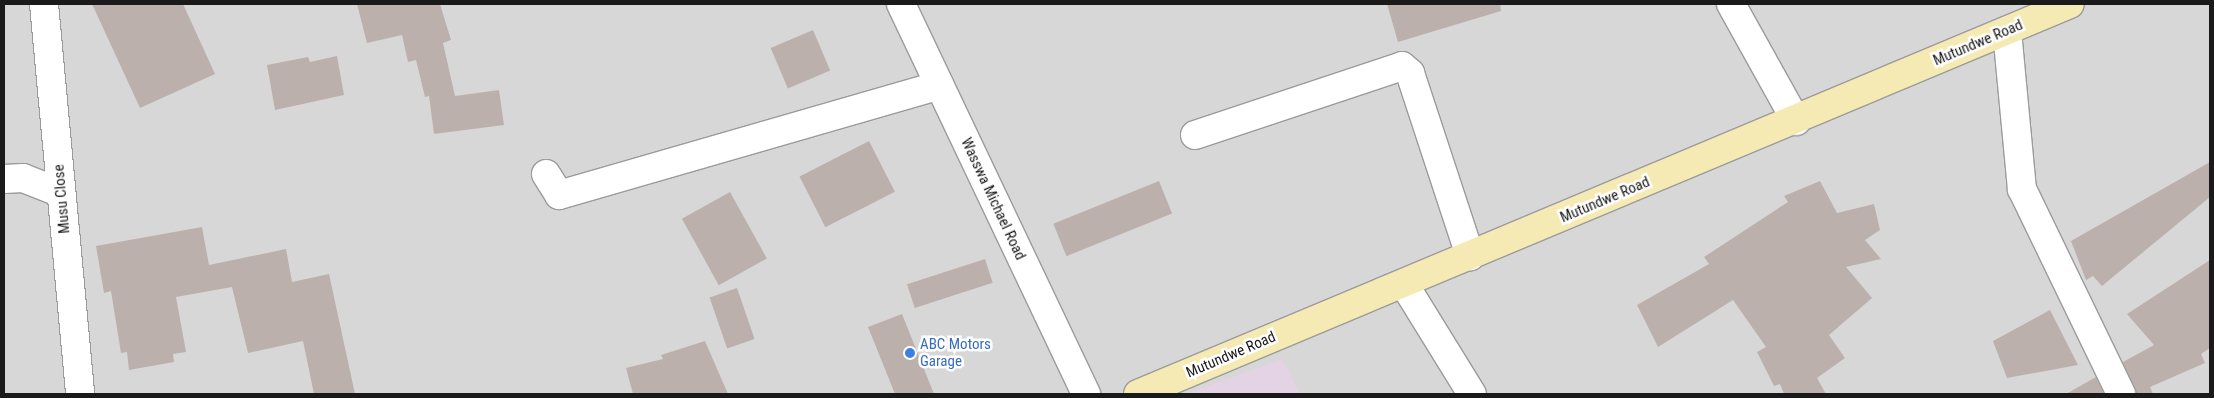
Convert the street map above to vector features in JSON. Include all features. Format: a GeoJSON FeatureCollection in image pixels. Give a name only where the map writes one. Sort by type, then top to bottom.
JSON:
{"type":"FeatureCollection","features":[{"type":"Feature","properties":{"kind":"main road","name":"Mutundwe Road"},"geometry":{"type":"LineString","coordinates":[[1138,394],[1796,121],[2070,4]]}},
{"type":"Feature","properties":{"kind":"street","name":"Musu Close"},"geometry":{"type":"LineString","coordinates":[[44,4],[80,394]]}},
{"type":"Feature","properties":{"kind":"street","name":"Wasswa Michael Road"},"geometry":{"type":"LineString","coordinates":[[901,4],[1086,394]]}},
{"type":"Feature","properties":{"kind":"street"},"geometry":{"type":"LineString","coordinates":[[1731,4],[1796,121]]}},
{"type":"Feature","properties":{"kind":"street"},"geometry":{"type":"LineString","coordinates":[[2007,31],[2022,189],[2121,394]]}},
{"type":"Feature","properties":{"kind":"street"},"geometry":{"type":"LineString","coordinates":[[1194,135],[1402,66],[1410,72],[1470,256]]}},
{"type":"Feature","properties":{"kind":"street"},"geometry":{"type":"LineString","coordinates":[[546,174],[559,195],[939,85]]}},
{"type":"Feature","properties":{"kind":"street"},"geometry":{"type":"LineString","coordinates":[[4,179],[22,178],[61,194]]}},
{"type":"Feature","properties":{"kind":"street"},"geometry":{"type":"LineString","coordinates":[[1404,284],[1472,394]]}},
{"type":"Feature","properties":{"kind":"shaded area"},"geometry":{"type":"Polygon","coordinates":[[[4,4],[2210,4],[2210,394],[4,394],[4,4]]]}},
{"type":"Feature","properties":{"kind":"shaded area"},"geometry":{"type":"Polygon","coordinates":[[[1282,359],[1300,394],[1186,394],[1282,359]]]}},
{"type":"Feature","properties":{"kind":"building"},"geometry":{"type":"Polygon","coordinates":[[[92,4],[183,4],[215,74],[140,108],[92,4]]]}},
{"type":"Feature","properties":{"kind":"building"},"geometry":{"type":"Polygon","coordinates":[[[357,4],[440,4],[451,40],[443,43],[455,96],[499,90],[504,125],[434,134],[429,96],[425,97],[416,60],[408,62],[402,35],[367,43],[357,4]]]}},
{"type":"Feature","properties":{"kind":"building"},"geometry":{"type":"Polygon","coordinates":[[[1387,4],[1500,4],[1501,11],[1398,42],[1387,4]]]}},
{"type":"Feature","properties":{"kind":"building"},"geometry":{"type":"Polygon","coordinates":[[[813,30],[830,71],[788,88],[771,48],[813,30]]]}},
{"type":"Feature","properties":{"kind":"building"},"geometry":{"type":"Polygon","coordinates":[[[337,56],[344,95],[275,110],[267,65],[308,57],[310,62],[337,56]]]}},
{"type":"Feature","properties":{"kind":"building"},"geometry":{"type":"Polygon","coordinates":[[[869,141],[895,192],[825,227],[800,176],[869,141]]]}},
{"type":"Feature","properties":{"kind":"building"},"geometry":{"type":"Polygon","coordinates":[[[2210,162],[2210,197],[2102,286],[2093,276],[2086,280],[2071,241],[2210,162]]]}},
{"type":"Feature","properties":{"kind":"building"},"geometry":{"type":"Polygon","coordinates":[[[1159,181],[1172,213],[1066,256],[1053,224],[1159,181]]]}},
{"type":"Feature","properties":{"kind":"building"},"geometry":{"type":"Polygon","coordinates":[[[1820,181],[1837,213],[1874,204],[1880,230],[1865,240],[1881,259],[1846,267],[1872,298],[1829,335],[1845,358],[1817,378],[1826,394],[1784,394],[1780,384],[1774,386],[1757,352],[1766,347],[1733,300],[1658,347],[1637,305],[1709,264],[1704,257],[1788,202],[1784,196],[1820,181]]]}},
{"type":"Feature","properties":{"kind":"building"},"geometry":{"type":"Polygon","coordinates":[[[730,192],[767,258],[719,285],[682,219],[730,192]]]}},
{"type":"Feature","properties":{"kind":"building"},"geometry":{"type":"Polygon","coordinates":[[[202,227],[209,265],[286,249],[292,282],[329,274],[355,394],[314,394],[303,341],[248,353],[232,287],[176,297],[186,352],[173,354],[174,362],[129,370],[127,352],[121,353],[111,291],[104,293],[96,246],[202,227]]]}},
{"type":"Feature","properties":{"kind":"building"},"geometry":{"type":"Polygon","coordinates":[[[985,259],[993,283],[915,308],[907,284],[985,259]]]}},
{"type":"Feature","properties":{"kind":"building"},"geometry":{"type":"Polygon","coordinates":[[[2210,260],[2210,348],[2201,354],[2205,363],[2150,387],[2153,394],[2136,394],[2123,362],[2154,345],[2127,314],[2210,260]]]}},
{"type":"Feature","properties":{"kind":"building"},"geometry":{"type":"Polygon","coordinates":[[[737,288],[755,339],[727,348],[710,297],[737,288]]]}},
{"type":"Feature","properties":{"kind":"building"},"geometry":{"type":"Polygon","coordinates":[[[2050,310],[2078,365],[2007,378],[1993,341],[2050,310]]]}},
{"type":"Feature","properties":{"kind":"building"},"geometry":{"type":"Polygon","coordinates":[[[902,314],[934,394],[895,394],[868,327],[902,314]]]}},
{"type":"Feature","properties":{"kind":"building"},"geometry":{"type":"Polygon","coordinates":[[[705,341],[728,394],[633,394],[626,368],[663,359],[661,355],[705,341]]]}},
{"type":"Feature","properties":{"kind":"building"},"geometry":{"type":"Polygon","coordinates":[[[2096,377],[2104,394],[2066,394],[2096,377]]]}},
{"type":"Feature","properties":{"kind":"place","name":"ABC Motors Garage"},"geometry":{"type":"Point","coordinates":[910,353]}}]}
